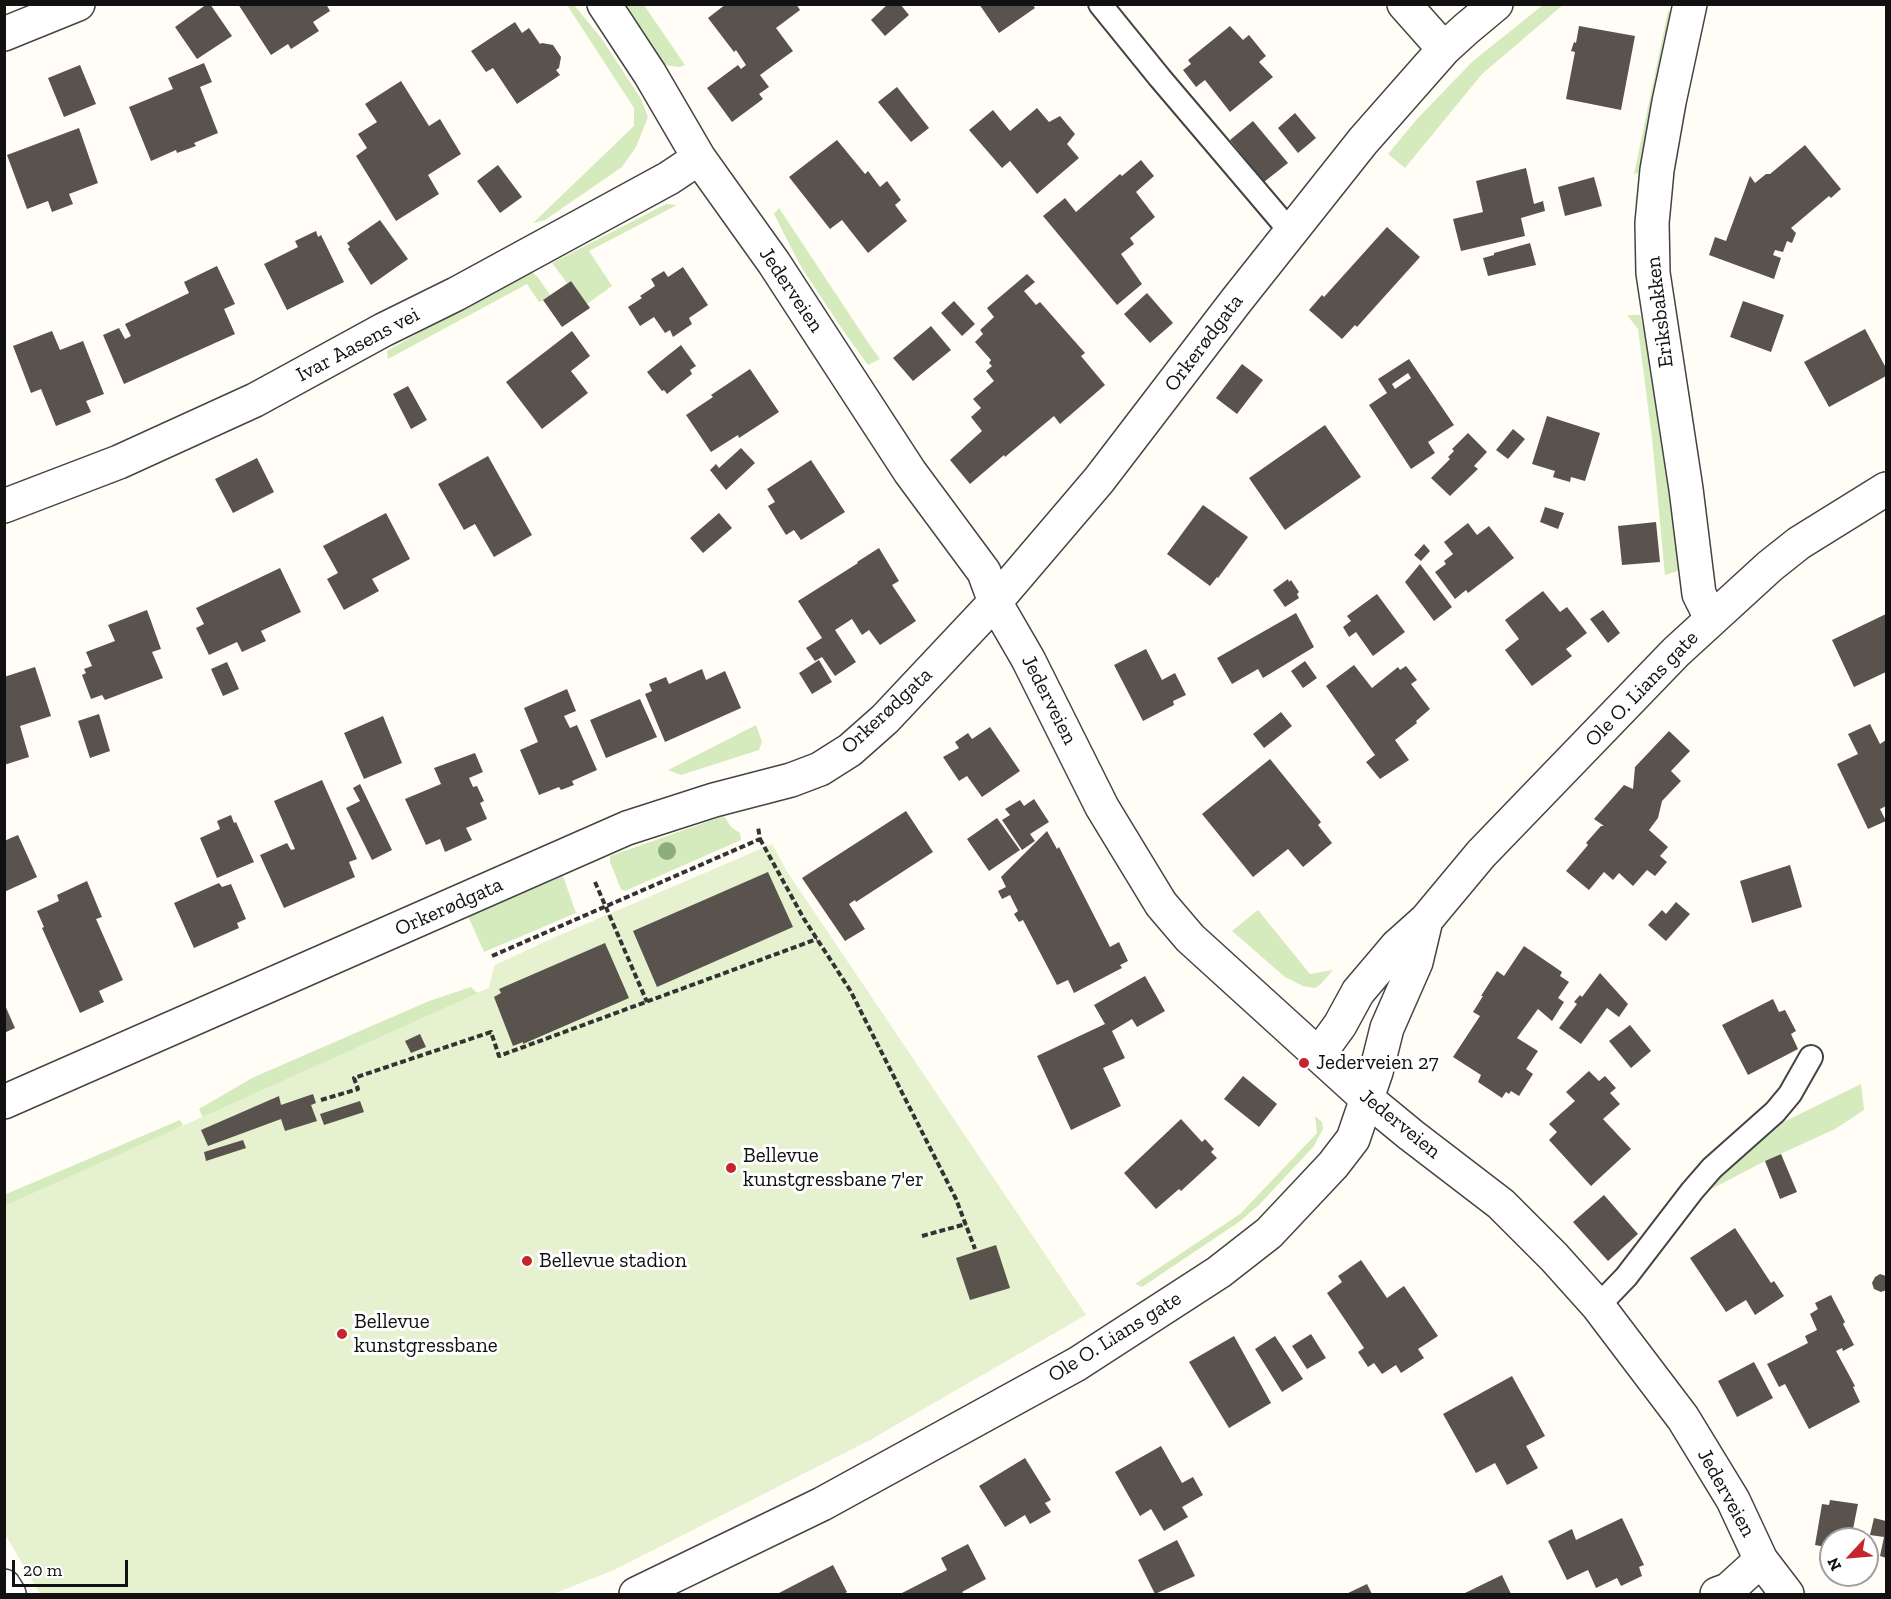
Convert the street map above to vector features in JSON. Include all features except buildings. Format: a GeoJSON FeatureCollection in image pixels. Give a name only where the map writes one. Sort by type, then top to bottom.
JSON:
{"type":"FeatureCollection","features":[{"type":"Feature","properties":{"kind":"street"},"geometry":{"type":"LineString","coordinates":[[4,33],[78,4]]}},
{"type":"Feature","properties":{"kind":"street","name":"Jederveien"},"geometry":{"type":"LineString","coordinates":[[604,4],[650,74],[699,158],[774,263],[910,472],[984,572],[995,602],[1039,680],[1102,807],[1161,904],[1190,938],[1366,1098],[1501,1204],[1554,1257],[1598,1306],[1683,1418],[1732,1500],[1761,1560],[1786,1594]]}},
{"type":"Feature","properties":{"kind":"street"},"geometry":{"type":"LineString","coordinates":[[1404,4],[1444,49]]}},
{"type":"Feature","properties":{"kind":"street","name":"Orkerødgata"},"geometry":{"type":"LineString","coordinates":[[4,1102],[581,848],[662,816],[820,769],[850,750],[885,719],[995,602],[1099,480],[1290,231],[1363,141],[1444,49],[1496,4]]}},
{"type":"Feature","properties":{"kind":"street","name":"Eriksbakken"},"geometry":{"type":"LineString","coordinates":[[1690,4],[1669,102],[1658,170],[1652,223],[1652,253],[1661,337],[1680,447],[1699,594],[1711,618]]}},
{"type":"Feature","properties":{"kind":"street","name":"Ivar Aasens vei"},"geometry":{"type":"LineString","coordinates":[[4,506],[119,462],[255,400],[669,178],[699,158]]}},
{"type":"Feature","properties":{"kind":"street","name":"Ole O. Lians gate"},"geometry":{"type":"LineString","coordinates":[[1319,1054],[1340,1025],[1358,992],[1397,946],[1426,920],[1512,822],[1660,668],[1711,618],[1799,543],[1887,489]]}},
{"type":"Feature","properties":{"kind":"street","name":"Ole O. Lians gate"},"geometry":{"type":"LineString","coordinates":[[636,1594],[822,1504],[1077,1364],[1220,1272],[1269,1233],[1333,1165],[1353,1139],[1376,1072],[1387,1028],[1416,962],[1426,920]]}},
{"type":"Feature","properties":{"kind":"street"},"geometry":{"type":"LineString","coordinates":[[1717,1594],[1728,1590],[1761,1560]]}},
{"type":"Feature","properties":{"kind":"street"},"geometry":{"type":"LineString","coordinates":[[1751,1594],[1761,1560]]}},
{"type":"Feature","properties":{"kind":"street"},"geometry":{"type":"LineString","coordinates":[[4,1586],[9,1594]]}},
{"type":"Feature","properties":{"kind":"lane"},"geometry":{"type":"LineString","coordinates":[[1100,4],[1290,231]]}},
{"type":"Feature","properties":{"kind":"lane"},"geometry":{"type":"LineString","coordinates":[[1598,1306],[1626,1277],[1712,1168],[1782,1103],[1799,1080],[1811,1057]]}},
{"type":"Feature","properties":{"kind":"path"},"geometry":{"type":"LineString","coordinates":[[750,791],[760,839],[804,919],[850,990],[933,1153],[975,1249]]}},
{"type":"Feature","properties":{"kind":"path"},"geometry":{"type":"LineString","coordinates":[[492,956],[760,839]]}},
{"type":"Feature","properties":{"kind":"path"},"geometry":{"type":"LineString","coordinates":[[581,848],[647,1002]]}},
{"type":"Feature","properties":{"kind":"path"},"geometry":{"type":"LineString","coordinates":[[321,1100],[358,1089],[354,1077],[491,1032],[499,1056],[817,939]]}},
{"type":"Feature","properties":{"kind":"path"},"geometry":{"type":"LineString","coordinates":[[922,1236],[966,1224]]}},
{"type":"Feature","properties":{"kind":"green space"},"geometry":{"type":"Polygon","coordinates":[[[567,5],[574,5],[602,39],[641,99],[648,117],[636,147],[622,167],[545,220],[533,223],[634,126],[634,108],[567,5]]]}},
{"type":"Feature","properties":{"kind":"green space"},"geometry":{"type":"Polygon","coordinates":[[[622,5],[644,5],[685,65],[680,67],[663,65],[622,5]]]}},
{"type":"Feature","properties":{"kind":"green space"},"geometry":{"type":"Polygon","coordinates":[[[1543,5],[1563,5],[1482,74],[1405,168],[1388,154],[1417,119],[1473,61],[1543,5]]]}},
{"type":"Feature","properties":{"kind":"green space"},"geometry":{"type":"Polygon","coordinates":[[[1676,10],[1642,172],[1634,174],[1668,11],[1676,10]]]}},
{"type":"Feature","properties":{"kind":"green space"},"geometry":{"type":"Polygon","coordinates":[[[666,204],[677,205],[589,251],[612,286],[587,304],[571,281],[567,283],[552,263],[666,204]]]}},
{"type":"Feature","properties":{"kind":"green space"},"geometry":{"type":"Polygon","coordinates":[[[779,208],[880,359],[868,365],[842,329],[800,265],[774,214],[779,208]]]}},
{"type":"Feature","properties":{"kind":"green space"},"geometry":{"type":"Polygon","coordinates":[[[531,272],[537,276],[550,295],[543,300],[539,302],[527,284],[388,359],[387,351],[481,297],[531,272]]]}},
{"type":"Feature","properties":{"kind":"green space"},"geometry":{"type":"Polygon","coordinates":[[[1627,315],[1640,315],[1657,382],[1681,570],[1665,575],[1652,438],[1638,329],[1627,315]]]}},
{"type":"Feature","properties":{"kind":"green space"},"geometry":{"type":"Polygon","coordinates":[[[756,725],[762,742],[759,750],[681,775],[668,770],[756,725]]]}},
{"type":"Feature","properties":{"kind":"green space"},"geometry":{"type":"Polygon","coordinates":[[[724,816],[731,827],[740,833],[741,840],[625,891],[621,889],[610,862],[610,856],[724,816]]]}},
{"type":"Feature","properties":{"kind":"green space","name":"Bellevue stadion"},"geometry":{"type":"Polygon","coordinates":[[[772,844],[788,873],[1086,1315],[870,1440],[614,1570],[553,1594],[40,1594],[5,1534],[4,1206],[489,988],[495,965],[772,844]]]}},
{"type":"Feature","properties":{"kind":"green space"},"geometry":{"type":"Polygon","coordinates":[[[563,876],[576,913],[484,952],[468,916],[563,876]]]}},
{"type":"Feature","properties":{"kind":"green space"},"geometry":{"type":"Polygon","coordinates":[[[1258,910],[1310,974],[1333,970],[1320,985],[1315,988],[1303,986],[1285,977],[1232,931],[1258,910]]]}},
{"type":"Feature","properties":{"kind":"green space"},"geometry":{"type":"Polygon","coordinates":[[[567,959],[206,1125],[199,1109],[252,1078],[429,1001],[471,987],[477,993],[489,988],[495,965],[567,959]]]}},
{"type":"Feature","properties":{"kind":"green space"},"geometry":{"type":"Polygon","coordinates":[[[1861,1084],[1864,1110],[1835,1129],[1765,1161],[1700,1195],[1765,1131],[1861,1084]]]}},
{"type":"Feature","properties":{"kind":"green space"},"geometry":{"type":"Polygon","coordinates":[[[1315,1116],[1322,1122],[1323,1129],[1314,1146],[1259,1205],[1239,1222],[1142,1287],[1135,1284],[1240,1214],[1317,1133],[1315,1116]]]}},
{"type":"Feature","properties":{"kind":"green space"},"geometry":{"type":"Polygon","coordinates":[[[180,1120],[183,1125],[5,1223],[4,1195],[180,1120]]]}},
{"type":"Feature","properties":{"kind":"place","name":"Jederveien 27"},"geometry":{"type":"Point","coordinates":[1304,1063]}},
{"type":"Feature","properties":{"kind":"place","name":"Bellevue kunstgressbane 7'er"},"geometry":{"type":"Point","coordinates":[731,1168]}},
{"type":"Feature","properties":{"kind":"place","name":"Bellevue stadion"},"geometry":{"type":"Point","coordinates":[527,1261]}},
{"type":"Feature","properties":{"kind":"place","name":"Bellevue kunstgressbane"},"geometry":{"type":"Point","coordinates":[342,1334]}}]}
